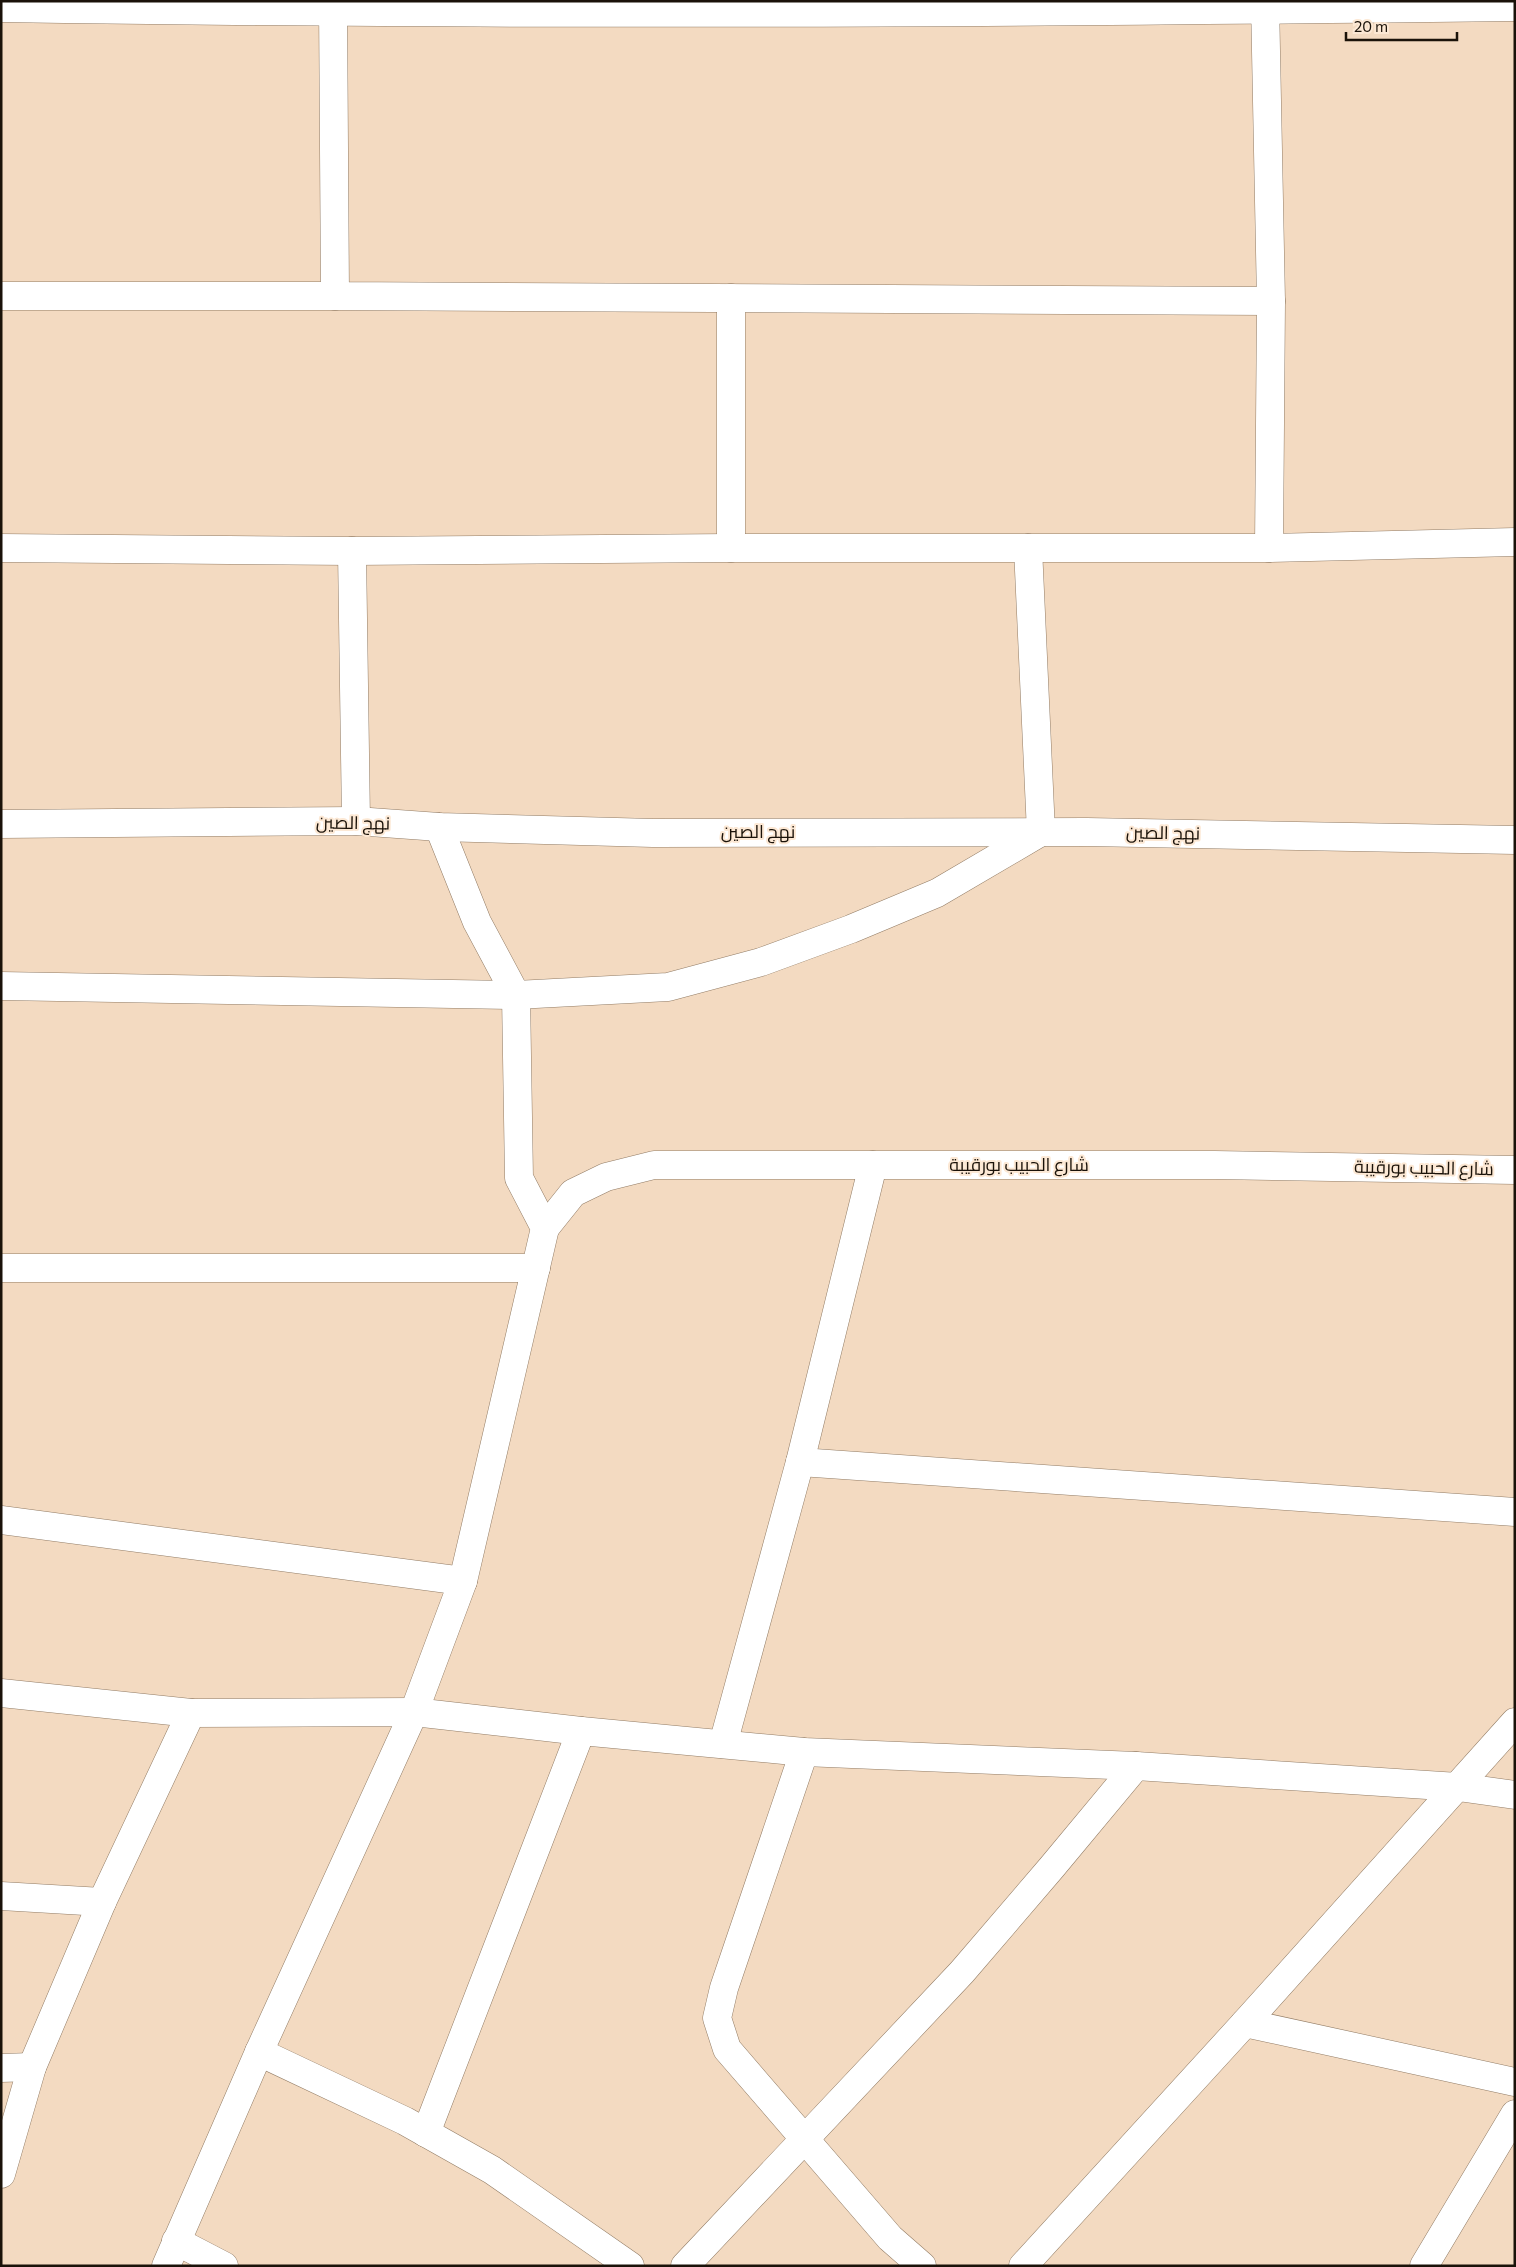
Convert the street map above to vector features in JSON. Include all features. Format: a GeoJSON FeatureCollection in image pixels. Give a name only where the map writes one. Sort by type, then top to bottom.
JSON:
{"type":"FeatureCollection","features":[{"type":"Feature","properties":{"kind":"street"},"geometry":{"type":"LineString","coordinates":[[1265,6],[1270,301],[1269,548]]}},
{"type":"Feature","properties":{"kind":"street"},"geometry":{"type":"LineString","coordinates":[[333,7],[335,296]]}},
{"type":"Feature","properties":{"kind":"street"},"geometry":{"type":"LineString","coordinates":[[1,8],[1515,7]]}},
{"type":"Feature","properties":{"kind":"street"},"geometry":{"type":"LineString","coordinates":[[1,296],[1270,301]]}},
{"type":"Feature","properties":{"kind":"street"},"geometry":{"type":"LineString","coordinates":[[731,298],[731,548]]}},
{"type":"Feature","properties":{"kind":"street"},"geometry":{"type":"LineString","coordinates":[[1,548],[352,551],[731,548],[1269,548],[1515,542]]}},
{"type":"Feature","properties":{"kind":"street"},"geometry":{"type":"LineString","coordinates":[[1,986],[516,995],[668,987],[760,962],[851,929],[937,893],[1041,832],[1028,548]]}},
{"type":"Feature","properties":{"kind":"street"},"geometry":{"type":"LineString","coordinates":[[352,551],[356,822]]}},
{"type":"Feature","properties":{"kind":"street","name":"نهج الصين"},"geometry":{"type":"LineString","coordinates":[[1,824],[356,822],[439,827],[653,833],[1041,832],[1515,840]]}},
{"type":"Feature","properties":{"kind":"street"},"geometry":{"type":"LineString","coordinates":[[224,2266],[171,2254],[259,2052],[414,1712],[463,1581],[545,1228],[519,1178],[516,995],[477,922],[439,827]]}},
{"type":"Feature","properties":{"kind":"street","name":"شارع الحبيب بورقيبة"},"geometry":{"type":"LineString","coordinates":[[545,1228],[573,1193],[606,1177],[654,1165],[1216,1165],[1515,1170]]}},
{"type":"Feature","properties":{"kind":"street"},"geometry":{"type":"LineString","coordinates":[[723,1744],[800,1462],[873,1165]]}},
{"type":"Feature","properties":{"kind":"street"},"geometry":{"type":"LineString","coordinates":[[1,1268],[536,1268]]}},
{"type":"Feature","properties":{"kind":"street"},"geometry":{"type":"LineString","coordinates":[[800,1462],[1515,1512]]}},
{"type":"Feature","properties":{"kind":"street"},"geometry":{"type":"LineString","coordinates":[[1,1520],[463,1581]]}},
{"type":"Feature","properties":{"kind":"street"},"geometry":{"type":"LineString","coordinates":[[1,1694],[192,1713],[414,1712],[581,1731],[804,1752],[1136,1766],[1458,1787],[1515,1795]]}},
{"type":"Feature","properties":{"kind":"street"},"geometry":{"type":"LineString","coordinates":[[1,2174],[32,2067],[102,1902],[192,1713]]}},
{"type":"Feature","properties":{"kind":"street"},"geometry":{"type":"LineString","coordinates":[[1023,2266],[1245,2023],[1515,1722]]}},
{"type":"Feature","properties":{"kind":"street"},"geometry":{"type":"LineString","coordinates":[[426,2133],[581,1731]]}},
{"type":"Feature","properties":{"kind":"street"},"geometry":{"type":"LineString","coordinates":[[804,1752],[724,1988],[716,2018],[727,2048],[890,2238],[922,2266]]}},
{"type":"Feature","properties":{"kind":"street"},"geometry":{"type":"LineString","coordinates":[[685,2266],[962,1972],[1136,1766]]}},
{"type":"Feature","properties":{"kind":"street"},"geometry":{"type":"LineString","coordinates":[[1,1896],[102,1902]]}},
{"type":"Feature","properties":{"kind":"street"},"geometry":{"type":"LineString","coordinates":[[1245,2023],[1515,2082]]}},
{"type":"Feature","properties":{"kind":"street"},"geometry":{"type":"LineString","coordinates":[[259,2052],[426,2133],[492,2170],[630,2266]]}},
{"type":"Feature","properties":{"kind":"street"},"geometry":{"type":"LineString","coordinates":[[1,2068],[32,2067]]}},
{"type":"Feature","properties":{"kind":"street"},"geometry":{"type":"LineString","coordinates":[[1424,2266],[1515,2114]]}}]}
